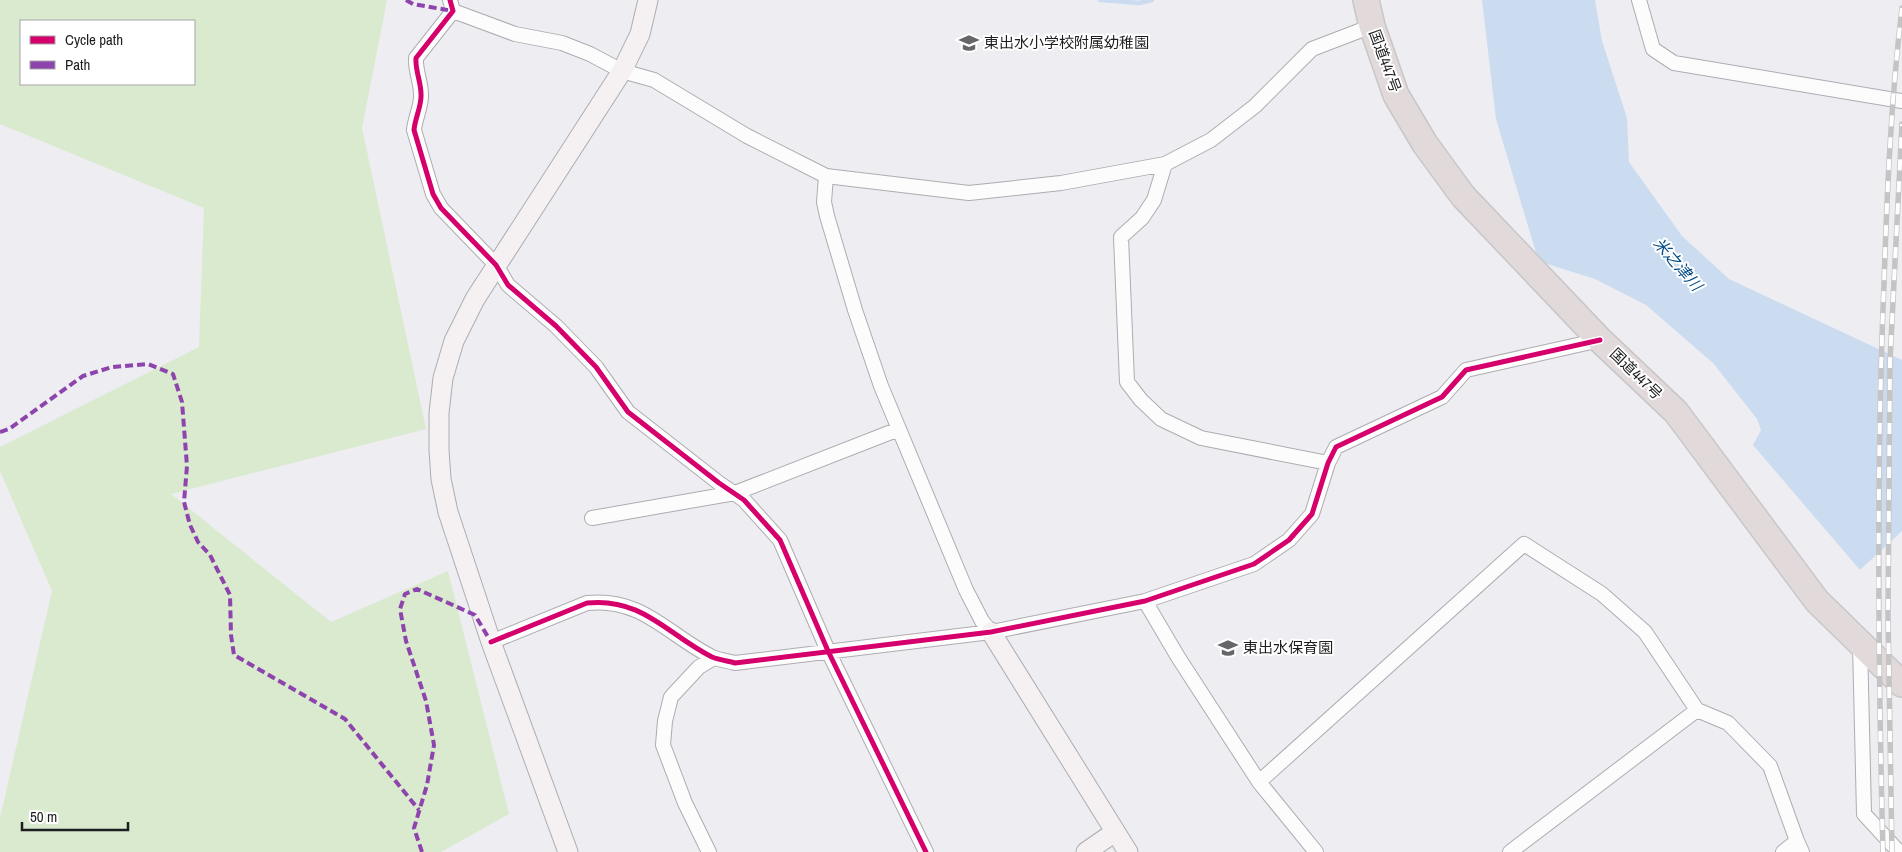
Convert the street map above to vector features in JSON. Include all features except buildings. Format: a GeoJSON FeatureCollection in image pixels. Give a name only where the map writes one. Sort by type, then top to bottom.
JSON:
{"type":"FeatureCollection","features":[{"type":"Feature","properties":{"kind":"highway","name":"国道447号"},"geometry":{"type":"LineString","coordinates":[[1366,0],[1372,26],[1396,96],[1425,144],[1463,196],[1600,340],[1676,412],[1817,600],[1902,684]]}},
{"type":"Feature","properties":{"kind":"street"},"geometry":{"type":"LineString","coordinates":[[568,852],[491,642],[448,512],[441,479],[438,450],[439,413],[443,378],[454,342],[475,299],[622,71],[640,34],[648,0]]}},
{"type":"Feature","properties":{"kind":"street"},"geometry":{"type":"LineString","coordinates":[[1639,0],[1653,49],[1674,63],[1902,100]]}},
{"type":"Feature","properties":{"kind":"street"},"geometry":{"type":"LineString","coordinates":[[926,852],[828,651],[780,540],[744,500],[719,484],[628,412],[596,367],[556,326],[508,285],[496,265],[441,208],[433,194],[414,130],[421,95],[415,65],[416,58],[451,6],[516,34],[562,43],[590,54],[622,71],[654,80],[747,136],[826,176],[969,193],[1061,183],[1165,164],[1211,140],[1248,112],[1312,49],[1372,26]]}},
{"type":"Feature","properties":{"kind":"street"},"geometry":{"type":"LineString","coordinates":[[1165,164],[1154,200],[1142,218],[1121,236],[1128,382],[1141,400],[1161,419],[1201,438],[1328,463]]}},
{"type":"Feature","properties":{"kind":"street"},"geometry":{"type":"LineString","coordinates":[[826,176],[824,202],[856,310],[882,386],[966,590],[982,621],[1128,852]]}},
{"type":"Feature","properties":{"kind":"street"},"geometry":{"type":"LineString","coordinates":[[491,642],[587,603],[604,601],[625,605],[647,615],[714,658],[735,663],[990,632],[1145,601],[1254,564],[1289,540],[1312,514],[1328,463],[1336,447],[1442,397],[1466,370],[1600,340]]}},
{"type":"Feature","properties":{"kind":"street"},"geometry":{"type":"LineString","coordinates":[[592,518],[734,493],[899,429]]}},
{"type":"Feature","properties":{"kind":"street"},"geometry":{"type":"LineString","coordinates":[[1259,782],[1524,544],[1602,594],[1645,632],[1697,710],[1728,723],[1770,766],[1800,846],[1783,852]]}},
{"type":"Feature","properties":{"kind":"street"},"geometry":{"type":"LineString","coordinates":[[1145,601],[1178,657],[1259,782],[1316,852]]}},
{"type":"Feature","properties":{"kind":"street"},"geometry":{"type":"LineString","coordinates":[[1860,643],[1864,814],[1899,852]]}},
{"type":"Feature","properties":{"kind":"street"},"geometry":{"type":"LineString","coordinates":[[709,852],[685,804],[663,746],[665,721],[671,697],[699,667],[714,658]]}},
{"type":"Feature","properties":{"kind":"street"},"geometry":{"type":"LineString","coordinates":[[1510,852],[1697,710]]}},
{"type":"Feature","properties":{"kind":"street"},"geometry":{"type":"LineString","coordinates":[[1086,852],[1115,832]]}},
{"type":"Feature","properties":{"kind":"green space"},"geometry":{"type":"Polygon","coordinates":[[[0,0],[387,0],[362,128],[426,429],[171,494],[331,622],[448,571],[509,814],[441,852],[0,852],[0,818],[52,591],[0,471],[0,447],[199,347],[204,208],[0,124],[0,0]]]}},
{"type":"Feature","properties":{"kind":"water","name":"米之津川"},"geometry":{"type":"Polygon","coordinates":[[[1482,0],[1595,0],[1602,41],[1627,118],[1629,162],[1682,236],[1729,279],[1902,360],[1902,531],[1860,570],[1753,445],[1761,430],[1757,419],[1713,363],[1646,305],[1595,279],[1544,263],[1537,256],[1496,119],[1482,0]]]}},
{"type":"Feature","properties":{"kind":"waterway"},"geometry":{"type":"LineString","coordinates":[[1100,0],[1139,3],[1152,0]]}},
{"type":"Feature","properties":{"kind":"railway"},"geometry":{"type":"LineString","coordinates":[[1883,852],[1879,639],[1881,355],[1892,111],[1902,8]]}},
{"type":"Feature","properties":{"kind":"railway"},"geometry":{"type":"LineString","coordinates":[[1892,852],[1888,617],[1890,361],[1902,124]]}},
{"type":"Feature","properties":{"kind":"marked path"},"geometry":{"type":"LineString","coordinates":[[406,0],[413,4],[453,11]]}},
{"type":"Feature","properties":{"kind":"marked path"},"geometry":{"type":"LineString","coordinates":[[0,432],[9,429],[83,376],[112,367],[148,364],[173,374],[182,402],[187,466],[184,502],[190,525],[198,542],[210,555],[230,595],[231,635],[234,655],[345,719],[419,810]]}},
{"type":"Feature","properties":{"kind":"marked path"},"geometry":{"type":"LineString","coordinates":[[422,852],[414,828],[427,785],[434,745],[426,701],[406,641],[400,609],[405,594],[417,589],[475,615],[491,642]]}},
{"type":"Feature","properties":{"kind":"cycle path"},"geometry":{"type":"LineString","coordinates":[[450,0],[453,11],[416,58],[421,98],[414,130],[433,194],[441,208],[496,265],[508,285],[556,326],[596,367],[628,412],[719,483],[744,500],[780,540],[828,651],[926,852]]}},
{"type":"Feature","properties":{"kind":"cycle path"},"geometry":{"type":"LineString","coordinates":[[491,642],[587,603],[606,603],[624,606],[639,612],[712,657],[735,663],[991,632],[1145,601],[1254,564],[1289,540],[1312,514],[1328,463],[1336,447],[1442,397],[1466,370],[1600,340]]}},
{"type":"Feature","properties":{"kind":"place","name":"東出水小学校附属幼稚園"},"geometry":{"type":"Point","coordinates":[969,43]}},
{"type":"Feature","properties":{"kind":"place","name":"東出水保育園"},"geometry":{"type":"Point","coordinates":[1228,648]}}]}
